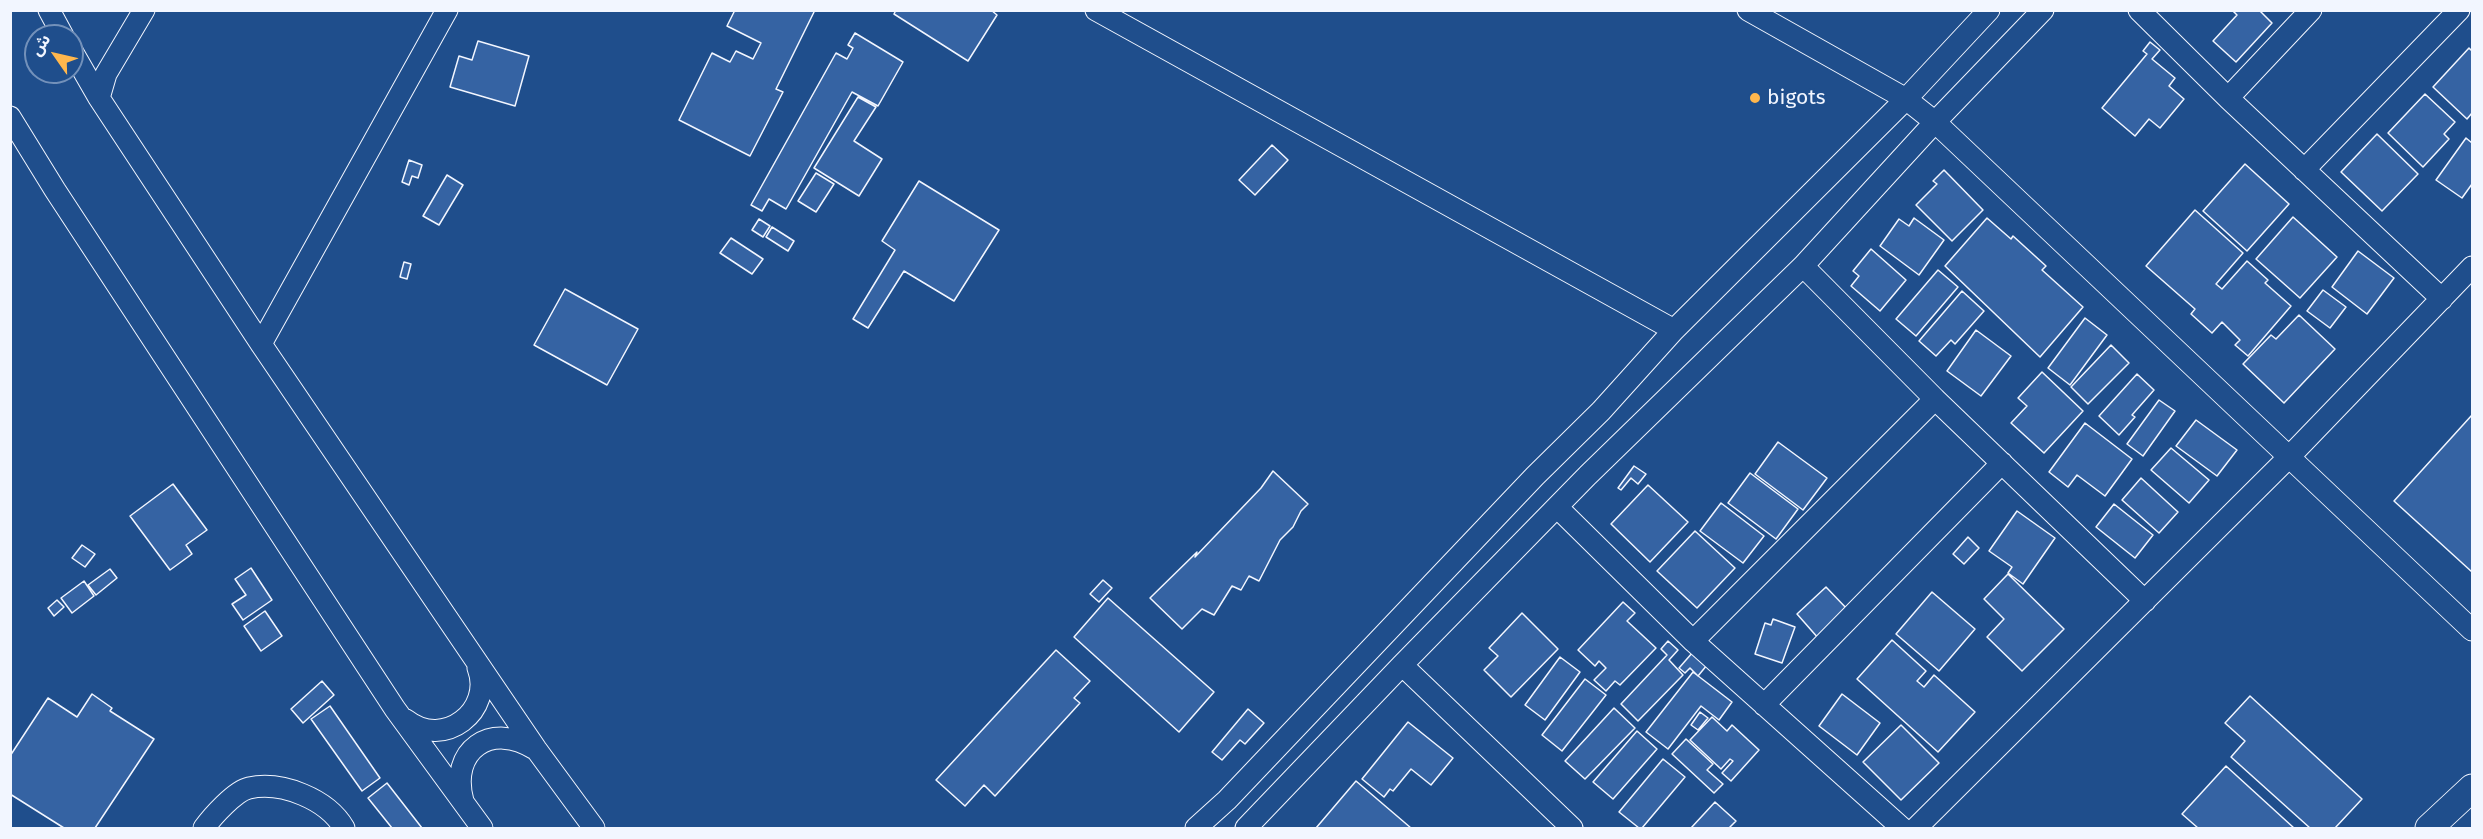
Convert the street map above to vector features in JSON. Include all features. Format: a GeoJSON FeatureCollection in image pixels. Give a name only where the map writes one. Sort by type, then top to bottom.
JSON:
{"type":"FeatureCollection","features":[{"type":"Feature","properties":{"kind":"main road"},"geometry":{"type":"LineString","coordinates":[[2429,828],[2472,788]]}},
{"type":"Feature","properties":{"kind":"main road"},"geometry":{"type":"LineString","coordinates":[[2435,828],[2472,788]]}},
{"type":"Feature","properties":{"kind":"street"},"geometry":{"type":"LineString","coordinates":[[49,10],[57,24]]}},
{"type":"Feature","properties":{"kind":"street"},"geometry":{"type":"LineString","coordinates":[[99,98],[106,74],[144,10]]}},
{"type":"Feature","properties":{"kind":"street"},"geometry":{"type":"LineString","coordinates":[[261,344],[447,10]]}},
{"type":"Feature","properties":{"kind":"street"},"geometry":{"type":"LineString","coordinates":[[1096,10],[1674,330]]}},
{"type":"Feature","properties":{"kind":"street"},"geometry":{"type":"LineString","coordinates":[[1748,10],[1906,99],[1935,122],[2472,630]]}},
{"type":"Feature","properties":{"kind":"street"},"geometry":{"type":"LineString","coordinates":[[1196,828],[1227,800],[1535,476],[1601,411],[1674,330],[1906,99],[1989,10]]}},
{"type":"Feature","properties":{"kind":"street"},"geometry":{"type":"LineString","coordinates":[[1258,824],[1402,665],[1557,507],[1803,266],[1935,122],[2043,10]]}},
{"type":"Feature","properties":{"kind":"street"},"geometry":{"type":"LineString","coordinates":[[2139,10],[2228,98],[2442,299]]}},
{"type":"Feature","properties":{"kind":"street"},"geometry":{"type":"LineString","coordinates":[[2228,98],[2311,10]]}},
{"type":"Feature","properties":{"kind":"street"},"geometry":{"type":"LineString","coordinates":[[2304,170],[2459,10]]}},
{"type":"Feature","properties":{"kind":"street"},"geometry":{"type":"LineString","coordinates":[[84,72],[261,344],[536,749],[594,828]]}},
{"type":"Feature","properties":{"kind":"street"},"geometry":{"type":"LineString","coordinates":[[10,117],[55,190],[395,709],[482,828]]}},
{"type":"Feature","properties":{"kind":"street"},"geometry":{"type":"LineString","coordinates":[[1803,266],[1935,399],[2145,601]]}},
{"type":"Feature","properties":{"kind":"street"},"geometry":{"type":"LineString","coordinates":[[1916,828],[2289,458],[2472,267]]}},
{"type":"Feature","properties":{"kind":"street"},"geometry":{"type":"LineString","coordinates":[[1693,641],[1935,399]]}},
{"type":"Feature","properties":{"kind":"street"},"geometry":{"type":"LineString","coordinates":[[1764,705],[2002,464]]}},
{"type":"Feature","properties":{"kind":"street"},"geometry":{"type":"LineString","coordinates":[[1557,507],[1693,641],[1902,828]]}},
{"type":"Feature","properties":{"kind":"street"},"geometry":{"type":"LineString","coordinates":[[395,709],[420,730],[433,732],[458,724],[468,715],[482,690],[481,677],[475,659]]}},
{"type":"Feature","properties":{"kind":"street"},"geometry":{"type":"LineString","coordinates":[[1402,665],[1572,828]]}},
{"type":"Feature","properties":{"kind":"street"},"geometry":{"type":"LineString","coordinates":[[463,803],[460,772],[469,753],[476,746],[501,736],[524,742],[536,749]]}},
{"type":"Feature","properties":{"kind":"street"},"geometry":{"type":"LineString","coordinates":[[204,828],[215,814],[247,788],[283,788],[313,800],[339,819],[344,828]]}},
{"type":"Feature","properties":{"kind":"building"},"geometry":{"type":"Polygon","coordinates":[[[735,10],[815,10],[776,89],[783,92],[750,156],[679,120],[712,53],[730,62],[736,51],[753,59],[761,43],[727,26],[735,10]]]}},
{"type":"Feature","properties":{"kind":"building"},"geometry":{"type":"Polygon","coordinates":[[[896,10],[991,10],[997,15],[968,61],[894,14],[896,10]]]}},
{"type":"Feature","properties":{"kind":"building"},"geometry":{"type":"Polygon","coordinates":[[[2232,10],[2259,10],[2272,23],[2236,62],[2213,41],[2237,15],[2232,10]]]}},
{"type":"Feature","properties":{"kind":"building"},"geometry":{"type":"Polygon","coordinates":[[[855,33],[903,62],[878,106],[852,92],[786,209],[769,199],[762,211],[751,205],[836,53],[847,59],[853,48],[848,45],[855,33]]]}},
{"type":"Feature","properties":{"kind":"building"},"geometry":{"type":"Polygon","coordinates":[[[478,41],[529,56],[515,106],[450,87],[459,56],[472,60],[478,41]]]}},
{"type":"Feature","properties":{"kind":"building"},"geometry":{"type":"Polygon","coordinates":[[[2150,42],[2160,50],[2152,59],[2175,78],[2169,86],[2184,99],[2160,128],[2149,119],[2135,136],[2102,108],[2147,54],[2143,51],[2150,42]]]}},
{"type":"Feature","properties":{"kind":"building"},"geometry":{"type":"Polygon","coordinates":[[[2469,48],[2472,51],[2472,113],[2467,119],[2433,87],[2469,48]]]}},
{"type":"Feature","properties":{"kind":"building"},"geometry":{"type":"Polygon","coordinates":[[[2425,94],[2455,122],[2444,134],[2449,139],[2423,167],[2388,133],[2425,94]]]}},
{"type":"Feature","properties":{"kind":"building"},"geometry":{"type":"Polygon","coordinates":[[[858,97],[876,107],[854,141],[882,159],[859,196],[814,168],[858,97]]]}},
{"type":"Feature","properties":{"kind":"building"},"geometry":{"type":"Polygon","coordinates":[[[2377,134],[2418,174],[2382,211],[2341,172],[2377,134]]]}},
{"type":"Feature","properties":{"kind":"building"},"geometry":{"type":"Polygon","coordinates":[[[2466,138],[2472,143],[2472,184],[2462,198],[2436,180],[2466,138]]]}},
{"type":"Feature","properties":{"kind":"building"},"geometry":{"type":"Polygon","coordinates":[[[1272,145],[1288,160],[1255,195],[1239,180],[1272,145]]]}},
{"type":"Feature","properties":{"kind":"building"},"geometry":{"type":"Polygon","coordinates":[[[409,160],[422,165],[418,178],[412,176],[409,185],[402,182],[409,160]]]}},
{"type":"Feature","properties":{"kind":"building"},"geometry":{"type":"Polygon","coordinates":[[[2245,164],[2289,204],[2247,251],[2203,211],[2245,164]]]}},
{"type":"Feature","properties":{"kind":"building"},"geometry":{"type":"Polygon","coordinates":[[[1944,170],[1983,210],[1952,241],[1916,205],[1937,184],[1933,181],[1944,170]]]}},
{"type":"Feature","properties":{"kind":"building"},"geometry":{"type":"Polygon","coordinates":[[[816,173],[834,184],[816,212],[798,201],[816,173]]]}},
{"type":"Feature","properties":{"kind":"building"},"geometry":{"type":"Polygon","coordinates":[[[447,175],[463,185],[439,225],[423,216],[447,175]]]}},
{"type":"Feature","properties":{"kind":"building"},"geometry":{"type":"Polygon","coordinates":[[[919,181],[999,230],[954,301],[904,271],[868,328],[853,319],[895,250],[882,241],[919,181]]]}},
{"type":"Feature","properties":{"kind":"building"},"geometry":{"type":"Polygon","coordinates":[[[2195,210],[2243,253],[2216,284],[2222,289],[2247,261],[2268,280],[2265,283],[2291,306],[2248,356],[2235,345],[2240,340],[2222,322],[2212,333],[2191,314],[2195,309],[2146,266],[2195,210]]]}},
{"type":"Feature","properties":{"kind":"building"},"geometry":{"type":"Polygon","coordinates":[[[2293,217],[2337,257],[2300,298],[2256,259],[2293,217]]]}},
{"type":"Feature","properties":{"kind":"building"},"geometry":{"type":"Polygon","coordinates":[[[1914,218],[1944,240],[1919,275],[1880,246],[1899,219],[1909,226],[1914,218]]]}},
{"type":"Feature","properties":{"kind":"building"},"geometry":{"type":"Polygon","coordinates":[[[1987,218],[2011,239],[2013,236],[2046,266],[2042,270],[2083,307],[2040,357],[1945,266],[1987,218]]]}},
{"type":"Feature","properties":{"kind":"building"},"geometry":{"type":"Polygon","coordinates":[[[759,219],[770,226],[763,237],[752,230],[759,219]]]}},
{"type":"Feature","properties":{"kind":"building"},"geometry":{"type":"Polygon","coordinates":[[[772,227],[794,241],[788,251],[766,237],[772,227]]]}},
{"type":"Feature","properties":{"kind":"building"},"geometry":{"type":"Polygon","coordinates":[[[731,238],[763,259],[752,274],[720,253],[731,238]]]}},
{"type":"Feature","properties":{"kind":"building"},"geometry":{"type":"Polygon","coordinates":[[[1871,249],[1906,280],[1880,311],[1851,286],[1859,276],[1853,271],[1871,249]]]}},
{"type":"Feature","properties":{"kind":"building"},"geometry":{"type":"Polygon","coordinates":[[[2358,251],[2394,278],[2367,314],[2332,287],[2358,251]]]}},
{"type":"Feature","properties":{"kind":"building"},"geometry":{"type":"Polygon","coordinates":[[[404,262],[411,264],[407,279],[400,277],[404,262]]]}},
{"type":"Feature","properties":{"kind":"building"},"geometry":{"type":"Polygon","coordinates":[[[1938,270],[1958,287],[1916,336],[1896,319],[1938,270]]]}},
{"type":"Feature","properties":{"kind":"building"},"geometry":{"type":"Polygon","coordinates":[[[565,289],[638,329],[607,385],[534,345],[565,289]]]}},
{"type":"Feature","properties":{"kind":"building"},"geometry":{"type":"Polygon","coordinates":[[[2323,290],[2346,307],[2330,328],[2307,311],[2323,290]]]}},
{"type":"Feature","properties":{"kind":"building"},"geometry":{"type":"Polygon","coordinates":[[[1962,291],[1984,311],[1955,344],[1951,340],[1936,356],[1919,341],[1962,291]]]}},
{"type":"Feature","properties":{"kind":"building"},"geometry":{"type":"Polygon","coordinates":[[[2299,315],[2335,349],[2284,403],[2243,364],[2271,335],[2276,339],[2299,315]]]}},
{"type":"Feature","properties":{"kind":"building"},"geometry":{"type":"Polygon","coordinates":[[[2085,318],[2107,335],[2070,385],[2048,368],[2085,318]]]}},
{"type":"Feature","properties":{"kind":"building"},"geometry":{"type":"Polygon","coordinates":[[[1976,330],[2011,356],[1981,396],[1947,371],[1976,330]]]}},
{"type":"Feature","properties":{"kind":"building"},"geometry":{"type":"Polygon","coordinates":[[[2111,345],[2129,363],[2088,404],[2071,387],[2111,345]]]}},
{"type":"Feature","properties":{"kind":"building"},"geometry":{"type":"Polygon","coordinates":[[[2042,372],[2083,411],[2044,453],[2011,423],[2027,406],[2018,398],[2042,372]]]}},
{"type":"Feature","properties":{"kind":"building"},"geometry":{"type":"Polygon","coordinates":[[[2137,374],[2154,390],[2132,415],[2135,417],[2119,435],[2099,416],[2137,374]]]}},
{"type":"Feature","properties":{"kind":"building"},"geometry":{"type":"Polygon","coordinates":[[[2159,400],[2175,411],[2143,456],[2127,444],[2159,400]]]}},
{"type":"Feature","properties":{"kind":"building"},"geometry":{"type":"Polygon","coordinates":[[[2472,415],[2472,572],[2394,501],[2472,415]]]}},
{"type":"Feature","properties":{"kind":"building"},"geometry":{"type":"Polygon","coordinates":[[[2196,420],[2237,450],[2217,476],[2176,446],[2196,420]]]}},
{"type":"Feature","properties":{"kind":"building"},"geometry":{"type":"Polygon","coordinates":[[[2085,423],[2132,459],[2105,496],[2077,475],[2068,487],[2049,472],[2085,423]]]}},
{"type":"Feature","properties":{"kind":"building"},"geometry":{"type":"Polygon","coordinates":[[[1778,442],[1827,478],[1803,510],[1755,474],[1778,442]]]}},
{"type":"Feature","properties":{"kind":"building"},"geometry":{"type":"Polygon","coordinates":[[[2171,448],[2209,480],[2189,503],[2151,470],[2171,448]]]}},
{"type":"Feature","properties":{"kind":"building"},"geometry":{"type":"Polygon","coordinates":[[[1634,466],[1646,474],[1638,484],[1631,478],[1621,490],[1618,488],[1634,466]]]}},
{"type":"Feature","properties":{"kind":"building"},"geometry":{"type":"Polygon","coordinates":[[[1273,471],[1308,504],[1301,511],[1293,527],[1280,540],[1259,581],[1249,576],[1241,590],[1232,586],[1214,615],[1202,609],[1182,629],[1150,598],[1197,552],[1195,557],[1261,488],[1273,471]]]}},
{"type":"Feature","properties":{"kind":"building"},"geometry":{"type":"Polygon","coordinates":[[[1750,473],[1798,509],[1776,539],[1728,503],[1750,473]]]}},
{"type":"Feature","properties":{"kind":"building"},"geometry":{"type":"Polygon","coordinates":[[[2141,478],[2178,512],[2159,533],[2122,500],[2141,478]]]}},
{"type":"Feature","properties":{"kind":"building"},"geometry":{"type":"Polygon","coordinates":[[[173,484],[207,530],[186,545],[192,554],[170,570],[130,516],[173,484]]]}},
{"type":"Feature","properties":{"kind":"building"},"geometry":{"type":"Polygon","coordinates":[[[1648,485],[1688,522],[1650,562],[1611,524],[1648,485]]]}},
{"type":"Feature","properties":{"kind":"building"},"geometry":{"type":"Polygon","coordinates":[[[1721,503],[1764,536],[1743,563],[1700,531],[1721,503]]]}},
{"type":"Feature","properties":{"kind":"building"},"geometry":{"type":"Polygon","coordinates":[[[2114,504],[2153,535],[2135,558],[2096,527],[2114,504]]]}},
{"type":"Feature","properties":{"kind":"building"},"geometry":{"type":"Polygon","coordinates":[[[2017,511],[2055,538],[2023,584],[2008,573],[2012,567],[1989,551],[2017,511]]]}},
{"type":"Feature","properties":{"kind":"building"},"geometry":{"type":"Polygon","coordinates":[[[1695,531],[1735,568],[1697,608],[1657,571],[1695,531]]]}},
{"type":"Feature","properties":{"kind":"building"},"geometry":{"type":"Polygon","coordinates":[[[1968,537],[1979,548],[1964,564],[1953,554],[1968,537]]]}},
{"type":"Feature","properties":{"kind":"building"},"geometry":{"type":"Polygon","coordinates":[[[82,545],[95,554],[85,567],[72,558],[82,545]]]}},
{"type":"Feature","properties":{"kind":"building"},"geometry":{"type":"Polygon","coordinates":[[[251,568],[272,600],[243,620],[232,604],[246,595],[235,579],[251,568]]]}},
{"type":"Feature","properties":{"kind":"building"},"geometry":{"type":"Polygon","coordinates":[[[110,569],[117,578],[96,595],[88,585],[110,569]]]}},
{"type":"Feature","properties":{"kind":"building"},"geometry":{"type":"Polygon","coordinates":[[[2008,574],[2064,629],[2022,671],[1987,637],[2004,619],[1984,599],[2008,574]]]}},
{"type":"Feature","properties":{"kind":"building"},"geometry":{"type":"Polygon","coordinates":[[[1103,580],[1112,588],[1099,602],[1090,594],[1103,580]]]}},
{"type":"Feature","properties":{"kind":"building"},"geometry":{"type":"Polygon","coordinates":[[[84,581],[94,596],[72,613],[61,598],[84,581]]]}},
{"type":"Feature","properties":{"kind":"building"},"geometry":{"type":"Polygon","coordinates":[[[1826,587],[1849,611],[1819,639],[1797,614],[1826,587]]]}},
{"type":"Feature","properties":{"kind":"building"},"geometry":{"type":"Polygon","coordinates":[[[1932,592],[1975,629],[1939,671],[1896,634],[1932,592]]]}},
{"type":"Feature","properties":{"kind":"building"},"geometry":{"type":"Polygon","coordinates":[[[1108,598],[1214,692],[1179,732],[1074,637],[1108,598]]]}},
{"type":"Feature","properties":{"kind":"building"},"geometry":{"type":"Polygon","coordinates":[[[57,600],[64,607],[54,616],[48,608],[57,600]]]}},
{"type":"Feature","properties":{"kind":"building"},"geometry":{"type":"Polygon","coordinates":[[[1623,602],[1635,613],[1627,621],[1656,648],[1620,685],[1615,681],[1606,691],[1594,680],[1606,668],[1599,661],[1595,666],[1578,650],[1623,602]]]}},
{"type":"Feature","properties":{"kind":"building"},"geometry":{"type":"Polygon","coordinates":[[[265,611],[282,636],[261,651],[244,626],[265,611]]]}},
{"type":"Feature","properties":{"kind":"building"},"geometry":{"type":"Polygon","coordinates":[[[1522,613],[1558,649],[1511,697],[1484,670],[1498,656],[1489,648],[1522,613]]]}},
{"type":"Feature","properties":{"kind":"building"},"geometry":{"type":"Polygon","coordinates":[[[1773,619],[1795,627],[1782,663],[1755,654],[1765,623],[1771,625],[1773,619]]]}},
{"type":"Feature","properties":{"kind":"building"},"geometry":{"type":"Polygon","coordinates":[[[1892,640],[1926,671],[1917,681],[1924,687],[1934,675],[1975,712],[1938,752],[1857,679],[1892,640]]]}},
{"type":"Feature","properties":{"kind":"building"},"geometry":{"type":"Polygon","coordinates":[[[1668,641],[1678,650],[1669,660],[1683,675],[1638,721],[1621,704],[1667,655],[1661,649],[1668,641]]]}},
{"type":"Feature","properties":{"kind":"building"},"geometry":{"type":"Polygon","coordinates":[[[1056,650],[1090,681],[1074,698],[1080,703],[995,796],[984,785],[965,806],[936,780],[1056,650]]]}},
{"type":"Feature","properties":{"kind":"building"},"geometry":{"type":"Polygon","coordinates":[[[1693,652],[1707,665],[1698,676],[1690,668],[1685,673],[1679,668],[1693,652]]]}},
{"type":"Feature","properties":{"kind":"building"},"geometry":{"type":"Polygon","coordinates":[[[1560,657],[1580,672],[1545,720],[1525,705],[1560,657]]]}},
{"type":"Feature","properties":{"kind":"building"},"geometry":{"type":"Polygon","coordinates":[[[1693,672],[1732,702],[1719,720],[1701,706],[1668,749],[1646,732],[1693,672]]]}},
{"type":"Feature","properties":{"kind":"building"},"geometry":{"type":"Polygon","coordinates":[[[1585,679],[1606,695],[1562,751],[1542,735],[1585,679]]]}},
{"type":"Feature","properties":{"kind":"building"},"geometry":{"type":"Polygon","coordinates":[[[322,681],[334,695],[303,723],[291,709],[322,681]]]}},
{"type":"Feature","properties":{"kind":"building"},"geometry":{"type":"Polygon","coordinates":[[[92,694],[112,708],[110,711],[154,739],[95,828],[64,828],[10,794],[10,756],[48,698],[77,717],[92,694]]]}},
{"type":"Feature","properties":{"kind":"building"},"geometry":{"type":"Polygon","coordinates":[[[1842,694],[1880,723],[1857,755],[1819,726],[1842,694]]]}},
{"type":"Feature","properties":{"kind":"building"},"geometry":{"type":"Polygon","coordinates":[[[2250,696],[2362,799],[2335,828],[2310,828],[2231,757],[2245,741],[2225,723],[2250,696]]]}},
{"type":"Feature","properties":{"kind":"building"},"geometry":{"type":"Polygon","coordinates":[[[330,706],[380,778],[362,791],[311,719],[330,706]]]}},
{"type":"Feature","properties":{"kind":"building"},"geometry":{"type":"Polygon","coordinates":[[[1614,708],[1635,728],[1585,779],[1565,761],[1614,708]]]}},
{"type":"Feature","properties":{"kind":"building"},"geometry":{"type":"Polygon","coordinates":[[[1248,709],[1264,723],[1245,744],[1240,740],[1222,760],[1212,752],[1248,709]]]}},
{"type":"Feature","properties":{"kind":"building"},"geometry":{"type":"Polygon","coordinates":[[[1700,712],[1708,718],[1698,730],[1691,725],[1700,712]]]}},
{"type":"Feature","properties":{"kind":"building"},"geometry":{"type":"Polygon","coordinates":[[[1712,717],[1727,731],[1732,725],[1759,750],[1731,781],[1722,773],[1733,761],[1730,759],[1721,769],[1690,740],[1712,717]]]}},
{"type":"Feature","properties":{"kind":"building"},"geometry":{"type":"Polygon","coordinates":[[[1408,722],[1453,758],[1431,785],[1411,769],[1393,791],[1390,789],[1384,797],[1362,779],[1408,722]]]}},
{"type":"Feature","properties":{"kind":"building"},"geometry":{"type":"Polygon","coordinates":[[[1901,725],[1939,763],[1901,800],[1863,762],[1901,725]]]}},
{"type":"Feature","properties":{"kind":"building"},"geometry":{"type":"Polygon","coordinates":[[[1637,731],[1657,749],[1613,799],[1593,782],[1637,731]]]}},
{"type":"Feature","properties":{"kind":"building"},"geometry":{"type":"Polygon","coordinates":[[[1686,739],[1713,764],[1707,770],[1723,784],[1714,793],[1672,754],[1686,739]]]}},
{"type":"Feature","properties":{"kind":"building"},"geometry":{"type":"Polygon","coordinates":[[[1663,759],[1685,777],[1642,828],[1639,828],[1619,812],[1663,759]]]}},
{"type":"Feature","properties":{"kind":"building"},"geometry":{"type":"Polygon","coordinates":[[[2226,766],[2294,828],[2198,828],[2182,814],[2226,766]]]}},
{"type":"Feature","properties":{"kind":"building"},"geometry":{"type":"Polygon","coordinates":[[[1356,781],[1411,828],[1316,828],[1356,781]]]}},
{"type":"Feature","properties":{"kind":"building"},"geometry":{"type":"Polygon","coordinates":[[[387,783],[422,828],[392,828],[368,798],[387,783]]]}},
{"type":"Feature","properties":{"kind":"building"},"geometry":{"type":"Polygon","coordinates":[[[1715,802],[1736,821],[1729,828],[1691,828],[1715,802]]]}},
{"type":"Feature","properties":{"kind":"place","name":"bigots"},"geometry":{"type":"Point","coordinates":[1755,98]}}]}
